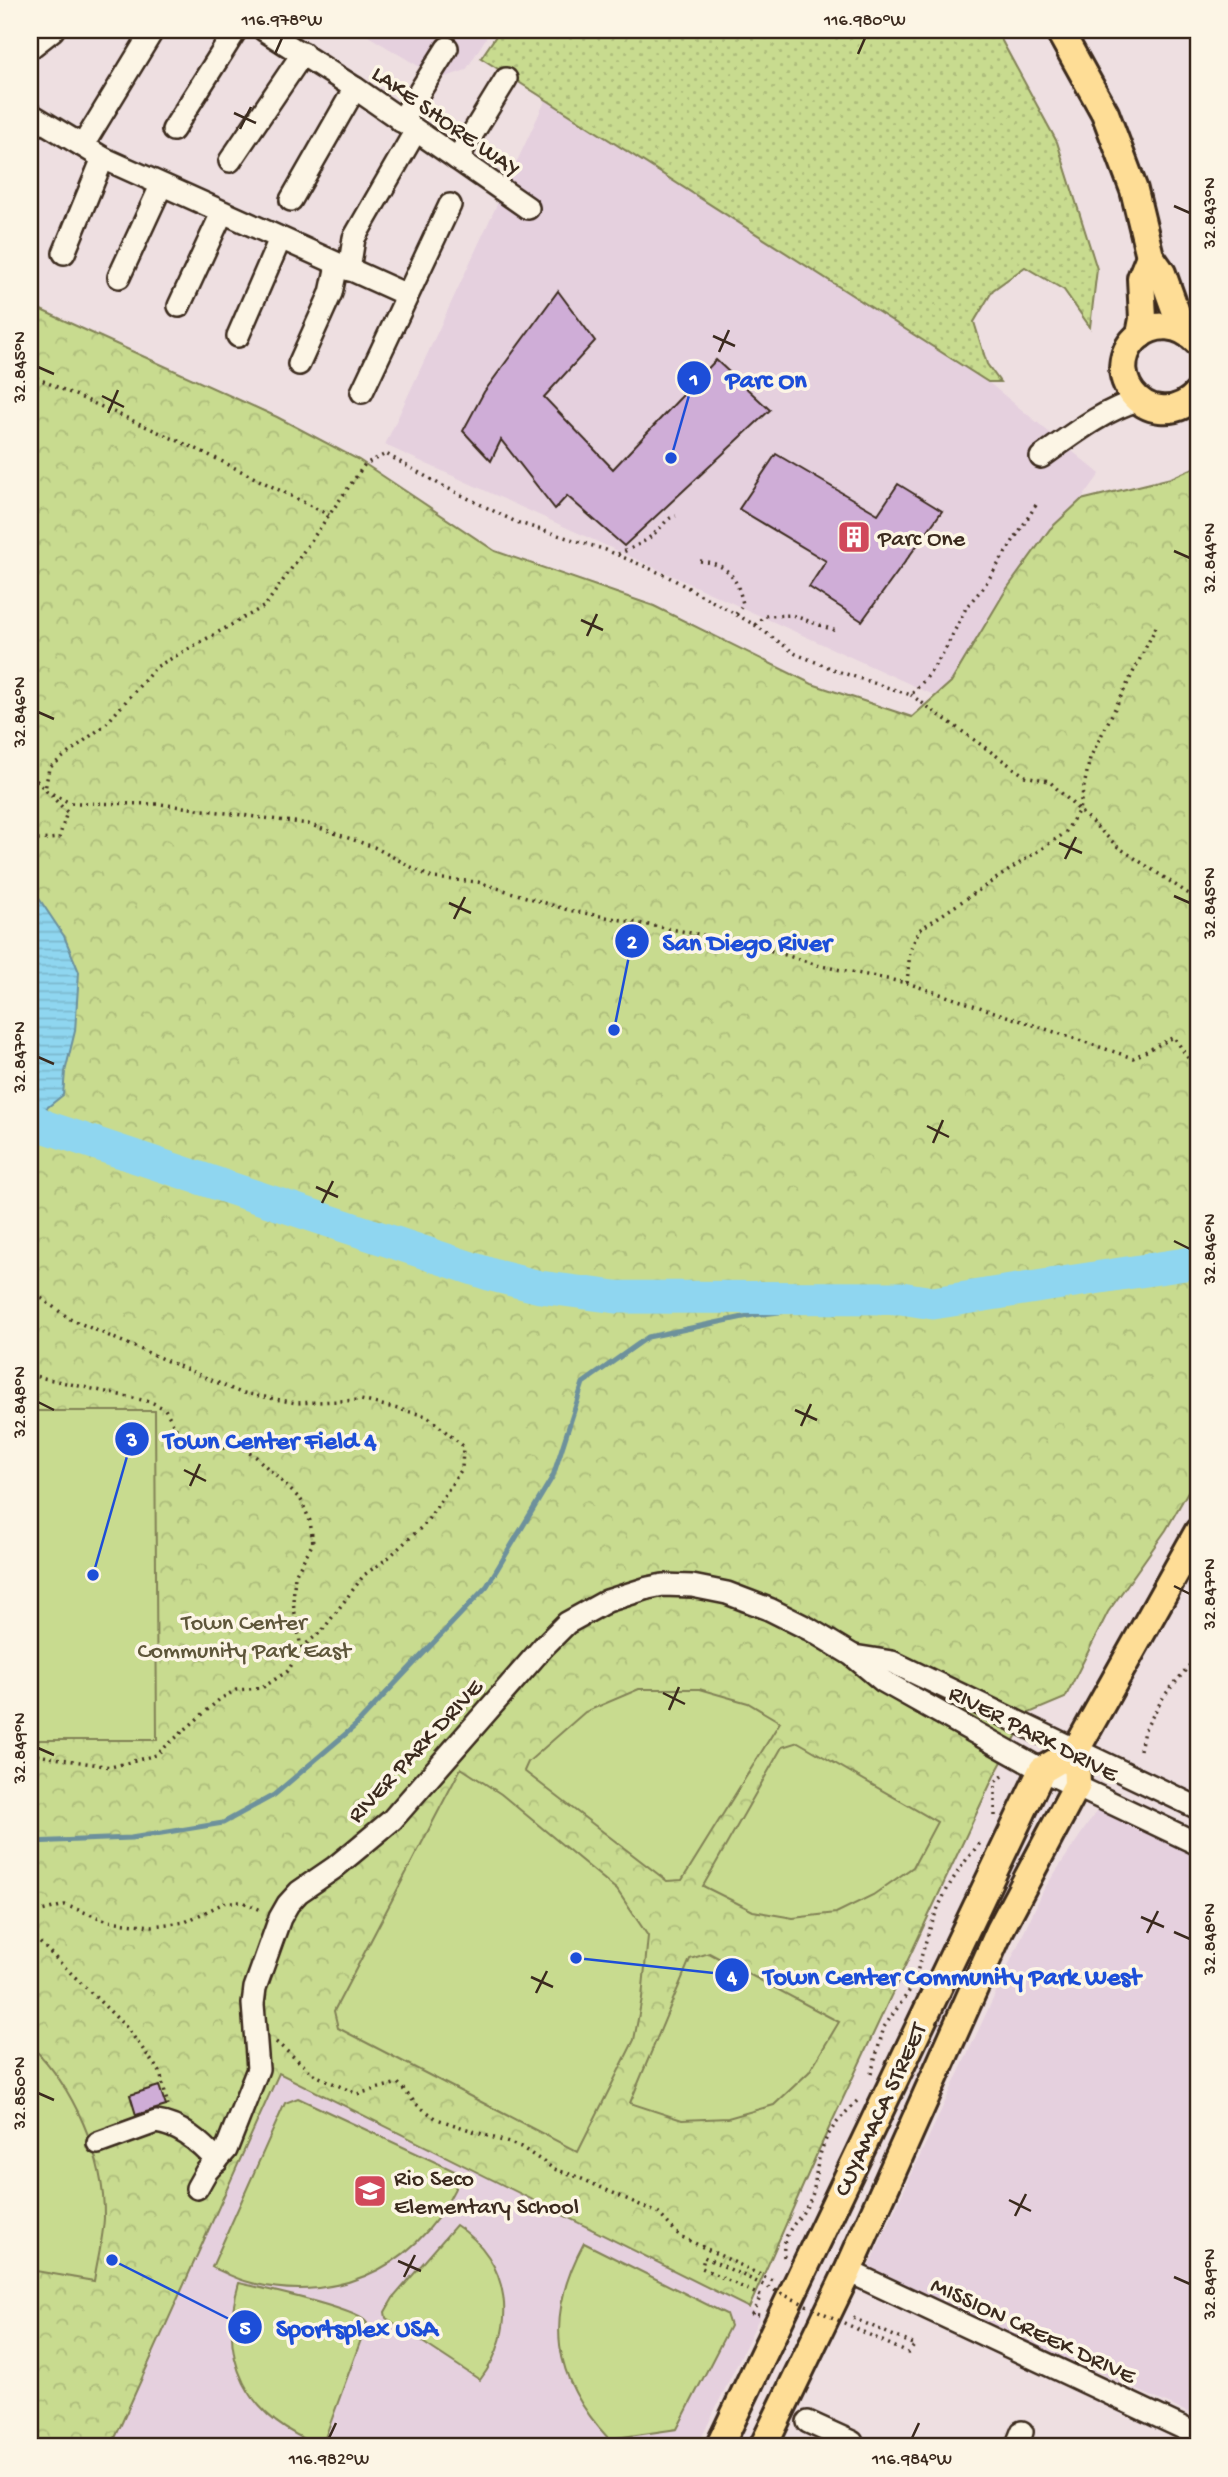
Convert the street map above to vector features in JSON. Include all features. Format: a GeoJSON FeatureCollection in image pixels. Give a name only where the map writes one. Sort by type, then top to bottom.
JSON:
{"type":"FeatureCollection","features":[{"type":"Feature","properties":{"kind":"main road"},"geometry":{"type":"LineString","coordinates":[[1059,30],[1086,76],[1116,138],[1134,190],[1150,256],[1162,273],[1194,338]]}},
{"type":"Feature","properties":{"kind":"main road"},"geometry":{"type":"LineString","coordinates":[[1140,335],[1143,319],[1141,278],[1150,256]]}},
{"type":"Feature","properties":{"kind":"main road"},"geometry":{"type":"LineString","coordinates":[[1194,338],[1166,325],[1157,326],[1140,335],[1127,351],[1124,360],[1125,377],[1139,401],[1153,408],[1174,409],[1192,400],[1198,393]]}},
{"type":"Feature","properties":{"kind":"main road"},"geometry":{"type":"LineString","coordinates":[[1029,1768],[1076,1749],[1198,1532]]}},
{"type":"Feature","properties":{"kind":"main road","name":"CUYAMACA STREET"},"geometry":{"type":"LineString","coordinates":[[763,2447],[848,2271],[1000,1930],[1077,1785],[1076,1749]]}},
{"type":"Feature","properties":{"kind":"main road","name":"CUYAMACA STREET"},"geometry":{"type":"LineString","coordinates":[[719,2447],[987,1881],[1029,1768]]}},
{"type":"Feature","properties":{"kind":"street"},"geometry":{"type":"LineString","coordinates":[[30,48],[53,30]]}},
{"type":"Feature","properties":{"kind":"street"},"geometry":{"type":"LineString","coordinates":[[83,145],[153,30]]}},
{"type":"Feature","properties":{"kind":"street"},"geometry":{"type":"LineString","coordinates":[[173,130],[236,30]]}},
{"type":"Feature","properties":{"kind":"street","name":"LAKE SHORE WAY"},"geometry":{"type":"LineString","coordinates":[[264,30],[355,88],[528,208]]}},
{"type":"Feature","properties":{"kind":"street"},"geometry":{"type":"LineString","coordinates":[[299,364],[354,238],[447,48]]}},
{"type":"Feature","properties":{"kind":"street"},"geometry":{"type":"LineString","coordinates":[[230,161],[303,53]]}},
{"type":"Feature","properties":{"kind":"street"},"geometry":{"type":"LineString","coordinates":[[457,159],[506,79]]}},
{"type":"Feature","properties":{"kind":"street"},"geometry":{"type":"LineString","coordinates":[[291,200],[355,88]]}},
{"type":"Feature","properties":{"kind":"street"},"geometry":{"type":"LineString","coordinates":[[31,119],[161,186],[407,296]]}},
{"type":"Feature","properties":{"kind":"street"},"geometry":{"type":"LineString","coordinates":[[64,253],[103,158]]}},
{"type":"Feature","properties":{"kind":"street"},"geometry":{"type":"LineString","coordinates":[[119,277],[161,186]]}},
{"type":"Feature","properties":{"kind":"street"},"geometry":{"type":"LineString","coordinates":[[362,393],[450,205]]}},
{"type":"Feature","properties":{"kind":"street"},"geometry":{"type":"LineString","coordinates":[[180,306],[222,213]]}},
{"type":"Feature","properties":{"kind":"street"},"geometry":{"type":"LineString","coordinates":[[238,336],[280,239]]}},
{"type":"Feature","properties":{"kind":"street"},"geometry":{"type":"LineString","coordinates":[[1081,428],[1125,377]]}},
{"type":"Feature","properties":{"kind":"street"},"geometry":{"type":"LineString","coordinates":[[1041,457],[1118,406],[1139,401]]}},
{"type":"Feature","properties":{"kind":"street","name":"RIVER PARK DRIVE"},"geometry":{"type":"LineString","coordinates":[[197,2188],[226,2150],[251,2091],[258,2069],[253,2004],[255,1988],[280,1918],[288,1904],[299,1892],[334,1868],[392,1820],[567,1623],[607,1601],[663,1585],[692,1586],[727,1593],[769,1609],[852,1655],[883,1681],[1029,1768],[1077,1785],[1198,1844]]}},
{"type":"Feature","properties":{"kind":"street","name":"RIVER PARK DRIVE"},"geometry":{"type":"LineString","coordinates":[[852,1655],[892,1662],[1198,1808]]}},
{"type":"Feature","properties":{"kind":"street"},"geometry":{"type":"LineString","coordinates":[[98,2143],[156,2123],[170,2126],[193,2138],[217,2161]]}},
{"type":"Feature","properties":{"kind":"street","name":"MISSION CREEK DRIVE"},"geometry":{"type":"LineString","coordinates":[[848,2271],[1198,2435]]}},
{"type":"Feature","properties":{"kind":"street"},"geometry":{"type":"LineString","coordinates":[[808,2422],[852,2442],[850,2447]]}},
{"type":"Feature","properties":{"kind":"path"},"geometry":{"type":"LineString","coordinates":[[30,375],[201,451],[329,515]]}},
{"type":"Feature","properties":{"kind":"path"},"geometry":{"type":"LineString","coordinates":[[46,790],[49,768],[106,724],[156,667],[265,606],[365,464],[386,454],[516,522],[617,554],[667,576],[755,625],[796,654],[842,673],[911,695],[1025,776],[1049,781],[1118,847],[1198,900]]}},
{"type":"Feature","properties":{"kind":"path"},"geometry":{"type":"LineString","coordinates":[[911,695],[944,652],[967,607],[984,588],[1036,505]]}},
{"type":"Feature","properties":{"kind":"path"},"geometry":{"type":"LineString","coordinates":[[617,554],[629,550],[658,531],[668,518],[676,516]]}},
{"type":"Feature","properties":{"kind":"path"},"geometry":{"type":"LineString","coordinates":[[700,561],[715,562],[734,576],[743,604],[736,614]]}},
{"type":"Feature","properties":{"kind":"path"},"geometry":{"type":"LineString","coordinates":[[755,625],[764,615],[792,615],[836,631]]}},
{"type":"Feature","properties":{"kind":"path"},"geometry":{"type":"LineString","coordinates":[[907,983],[910,951],[919,930],[1065,833],[1079,810],[1090,758],[1156,627]]}},
{"type":"Feature","properties":{"kind":"path"},"geometry":{"type":"LineString","coordinates":[[30,773],[67,812],[58,838],[38,840],[30,828]]}},
{"type":"Feature","properties":{"kind":"path"},"geometry":{"type":"LineString","coordinates":[[30,773],[30,781]]}},
{"type":"Feature","properties":{"kind":"path"},"geometry":{"type":"LineString","coordinates":[[46,790],[70,803],[160,804],[307,824],[374,847],[432,878],[478,882],[568,910],[746,943],[821,966],[907,983],[1133,1058],[1174,1037],[1198,1073]]}},
{"type":"Feature","properties":{"kind":"path"},"geometry":{"type":"LineString","coordinates":[[30,1290],[70,1319],[239,1392],[296,1403],[361,1400],[427,1416],[463,1447],[462,1469],[425,1524],[388,1558],[364,1575],[322,1631],[301,1648],[288,1671],[262,1688],[236,1690],[220,1699],[156,1755],[111,1767],[30,1754]]}},
{"type":"Feature","properties":{"kind":"path"},"geometry":{"type":"LineString","coordinates":[[30,1375],[151,1402],[166,1409],[180,1436],[192,1447],[243,1449],[257,1457],[301,1500],[310,1521],[313,1543],[295,1575],[293,1602],[301,1648]]}},
{"type":"Feature","properties":{"kind":"path"},"geometry":{"type":"LineString","coordinates":[[1140,1750],[1144,1731],[1164,1696],[1189,1666],[1198,1642]]}},
{"type":"Feature","properties":{"kind":"path"},"geometry":{"type":"LineString","coordinates":[[995,1818],[995,1782],[1029,1768]]}},
{"type":"Feature","properties":{"kind":"path"},"geometry":{"type":"LineString","coordinates":[[868,2083],[884,2027],[912,1987],[937,1906],[958,1868],[984,1838]]}},
{"type":"Feature","properties":{"kind":"path"},"geometry":{"type":"LineString","coordinates":[[30,1914],[65,1905],[108,1920],[152,1926],[186,1922],[226,1902],[243,1902],[280,1918]]}},
{"type":"Feature","properties":{"kind":"path"},"geometry":{"type":"LineString","coordinates":[[30,1933],[128,2028],[160,2072],[166,2091],[170,2126]]}},
{"type":"Feature","properties":{"kind":"path"},"geometry":{"type":"LineString","coordinates":[[258,2043],[274,2041],[315,2075],[357,2094],[398,2083],[416,2104],[437,2119],[521,2147],[554,2169],[658,2213],[680,2236],[775,2282],[769,2294]]}},
{"type":"Feature","properties":{"kind":"path"},"geometry":{"type":"LineString","coordinates":[[785,2263],[783,2246],[791,2224],[801,2215],[811,2199],[824,2142],[834,2123],[864,2091]]}},
{"type":"Feature","properties":{"kind":"path"},"geometry":{"type":"LineString","coordinates":[[764,2305],[758,2316],[752,2314],[761,2296],[702,2268],[704,2257],[908,2353],[915,2345],[851,2317]]}},
{"type":"Feature","properties":{"kind":"shaded area"},"geometry":{"type":"Polygon","coordinates":[[[358,30],[491,30],[466,70],[440,79],[358,30]]]}},
{"type":"Feature","properties":{"kind":"shaded area"},"geometry":{"type":"Polygon","coordinates":[[[546,99],[988,382],[1100,474],[1081,500],[1050,529],[1006,590],[951,682],[936,696],[385,445],[546,99]]]}},
{"type":"Feature","properties":{"kind":"shaded area"},"geometry":{"type":"Polygon","coordinates":[[[1098,1809],[1198,1854],[1198,2417],[867,2270],[1044,1889],[1098,1809]]]}},
{"type":"Feature","properties":{"kind":"shaded area","name":"Rio Seco Elementary School"},"geometry":{"type":"Polygon","coordinates":[[[279,2073],[761,2314],[697,2447],[111,2447],[279,2073]]]}},
{"type":"Feature","properties":{"kind":"green space"},"geometry":{"type":"Polygon","coordinates":[[[500,30],[996,30],[1057,142],[1097,269],[1090,327],[1064,290],[1025,267],[993,290],[974,322],[987,364],[1000,382],[988,382],[481,58],[500,30]]]}},
{"type":"Feature","properties":{"kind":"green space","name":"Town Center Community Park East"},"geometry":{"type":"Polygon","coordinates":[[[30,305],[277,417],[359,460],[495,551],[654,606],[812,684],[912,717],[951,682],[1006,590],[1050,529],[1081,500],[1171,478],[1198,466],[1198,1474],[1166,1530],[1108,1612],[1065,1698],[1029,1713],[994,1776],[816,2156],[749,2308],[279,2073],[111,2447],[30,2447],[30,305]]]}},
{"type":"Feature","properties":{"kind":"green space"},"geometry":{"type":"Polygon","coordinates":[[[30,1411],[155,1411],[157,1740],[30,1740],[30,1411]]]}},
{"type":"Feature","properties":{"kind":"green space"},"geometry":{"type":"Polygon","coordinates":[[[639,1689],[699,1689],[748,1703],[780,1722],[682,1880],[667,1881],[524,1771],[528,1762],[585,1712],[639,1689]]]}},
{"type":"Feature","properties":{"kind":"green space"},"geometry":{"type":"Polygon","coordinates":[[[798,1742],[937,1822],[913,1867],[873,1895],[836,1913],[793,1918],[753,1911],[703,1886],[782,1747],[798,1742]]]}},
{"type":"Feature","properties":{"kind":"green space"},"geometry":{"type":"Polygon","coordinates":[[[461,1768],[501,1794],[617,1890],[648,1936],[642,1998],[634,2040],[578,2152],[338,2028],[334,2011],[461,1768]]]}},
{"type":"Feature","properties":{"kind":"green space"},"geometry":{"type":"Polygon","coordinates":[[[709,1953],[839,2022],[809,2072],[774,2105],[728,2118],[682,2120],[630,2103],[690,1959],[709,1953]]]}},
{"type":"Feature","properties":{"kind":"green space"},"geometry":{"type":"Polygon","coordinates":[[[30,2045],[46,2061],[73,2101],[84,2124],[99,2171],[104,2218],[94,2281],[30,2270],[30,2045]]]}},
{"type":"Feature","properties":{"kind":"green space"},"geometry":{"type":"Polygon","coordinates":[[[298,2098],[461,2174],[446,2205],[427,2231],[404,2253],[378,2270],[349,2282],[318,2288],[286,2288],[252,2283],[212,2267],[285,2103],[298,2098]]]}},
{"type":"Feature","properties":{"kind":"green space"},"geometry":{"type":"Polygon","coordinates":[[[456,2225],[474,2240],[488,2257],[498,2276],[503,2296],[504,2318],[500,2339],[480,2380],[386,2318],[385,2312],[393,2298],[456,2225]]]}},
{"type":"Feature","properties":{"kind":"green space"},"geometry":{"type":"Polygon","coordinates":[[[584,2243],[726,2314],[730,2326],[677,2429],[609,2439],[575,2393],[565,2370],[559,2321],[571,2270],[584,2243]]]}},
{"type":"Feature","properties":{"kind":"green space"},"geometry":{"type":"Polygon","coordinates":[[[239,2283],[329,2306],[360,2317],[367,2323],[322,2446],[274,2420],[257,2403],[244,2383],[236,2361],[232,2337],[233,2311],[239,2283]]]}},
{"type":"Feature","properties":{"kind":"water"},"geometry":{"type":"Polygon","coordinates":[[[30,885],[64,936],[79,972],[75,1031],[65,1072],[63,1095],[38,1115],[30,1131],[30,885]]]}},
{"type":"Feature","properties":{"kind":"building"},"geometry":{"type":"Polygon","coordinates":[[[558,291],[595,341],[544,397],[613,469],[716,360],[770,410],[624,546],[567,496],[555,509],[501,440],[491,461],[463,431],[484,392],[558,291]]]}},
{"type":"Feature","properties":{"kind":"building","name":"Parc One"},"geometry":{"type":"Polygon","coordinates":[[[776,454],[878,514],[898,484],[942,511],[862,621],[809,587],[826,561],[739,509],[776,454]]]}},
{"type":"Feature","properties":{"kind":"building"},"geometry":{"type":"Polygon","coordinates":[[[159,2086],[166,2106],[136,2115],[130,2095],[159,2086]]]}},
{"type":"Feature","properties":{"kind":"waterway"},"geometry":{"type":"LineString","coordinates":[[30,1118],[46,1127],[492,1275],[540,1287],[616,1297],[901,1298],[933,1303],[1198,1262]]}},
{"type":"Feature","properties":{"kind":"waterway"},"geometry":{"type":"LineString","coordinates":[[30,1842],[131,1838],[223,1823],[274,1795],[355,1726],[487,1586],[553,1476],[583,1383],[648,1337],[753,1315],[901,1298]]}},
{"type":"Feature","properties":{"kind":"place","name":"Parc On"},"geometry":{"type":"Point","coordinates":[671,458]}},
{"type":"Feature","properties":{"kind":"place","name":"Parc One"},"geometry":{"type":"Point","coordinates":[854,537]}},
{"type":"Feature","properties":{"kind":"place","name":"San Diego River"},"geometry":{"type":"Point","coordinates":[614,1030]}},
{"type":"Feature","properties":{"kind":"place","name":"Town Center Field 4"},"geometry":{"type":"Point","coordinates":[93,1575]}},
{"type":"Feature","properties":{"kind":"place","name":"Town Center Community Park West"},"geometry":{"type":"Point","coordinates":[576,1958]}},
{"type":"Feature","properties":{"kind":"place","name":"Rio Seco Elementary School"},"geometry":{"type":"Point","coordinates":[370,2191]}},
{"type":"Feature","properties":{"kind":"place","name":"Sportsplex USA"},"geometry":{"type":"Point","coordinates":[112,2260]}}]}
